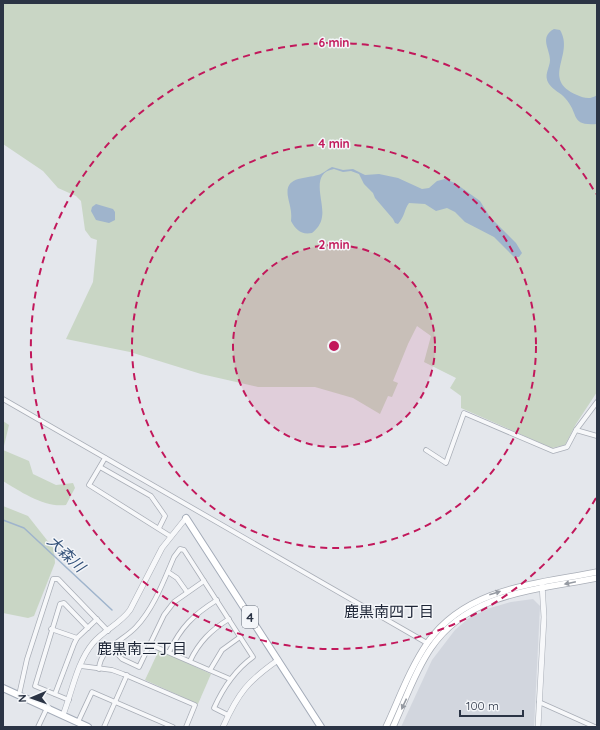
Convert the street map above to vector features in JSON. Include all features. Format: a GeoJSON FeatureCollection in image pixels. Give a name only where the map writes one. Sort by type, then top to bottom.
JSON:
{"type":"FeatureCollection","features":[{"type":"Feature","properties":{"kind":"main road","name":"4"},"geometry":{"type":"LineString","coordinates":[[186,518],[321,727]]}},
{"type":"Feature","properties":{"kind":"main road"},"geometry":{"type":"LineString","coordinates":[[393,727],[423,661],[447,628],[468,611],[503,597],[597,572]]}},
{"type":"Feature","properties":{"kind":"main road"},"geometry":{"type":"LineString","coordinates":[[386,727],[427,643],[449,619],[472,603],[495,593],[597,578]]}},
{"type":"Feature","properties":{"kind":"main road"},"geometry":{"type":"LineString","coordinates":[[3,688],[88,727]]}},
{"type":"Feature","properties":{"kind":"street"},"geometry":{"type":"LineString","coordinates":[[3,399],[427,643]]}},
{"type":"Feature","properties":{"kind":"street"},"geometry":{"type":"LineString","coordinates":[[426,450],[446,463],[464,413],[553,451],[567,447],[576,430],[597,402]]}},
{"type":"Feature","properties":{"kind":"street"},"geometry":{"type":"LineString","coordinates":[[576,430],[597,436]]}},
{"type":"Feature","properties":{"kind":"street"},"geometry":{"type":"LineString","coordinates":[[105,458],[89,486],[170,536]]}},
{"type":"Feature","properties":{"kind":"street"},"geometry":{"type":"LineString","coordinates":[[100,467],[151,496],[165,516],[159,528]]}},
{"type":"Feature","properties":{"kind":"street"},"geometry":{"type":"LineString","coordinates":[[63,715],[81,666],[93,643],[123,618],[134,604],[156,558],[170,536],[186,518]]}},
{"type":"Feature","properties":{"kind":"street"},"geometry":{"type":"LineString","coordinates":[[99,669],[101,656],[136,627],[146,615],[180,550],[184,550],[253,657],[236,671],[214,708],[228,715]]}},
{"type":"Feature","properties":{"kind":"street"},"geometry":{"type":"LineString","coordinates":[[168,572],[178,578],[187,592]]}},
{"type":"Feature","properties":{"kind":"street"},"geometry":{"type":"LineString","coordinates":[[20,695],[27,659],[53,579],[58,579],[108,630]]}},
{"type":"Feature","properties":{"kind":"street"},"geometry":{"type":"LineString","coordinates":[[111,647],[122,659],[139,667],[164,615],[187,592],[204,580]]}},
{"type":"Feature","properties":{"kind":"street"},"geometry":{"type":"LineString","coordinates":[[538,727],[544,617],[542,586]]}},
{"type":"Feature","properties":{"kind":"street"},"geometry":{"type":"LineString","coordinates":[[169,652],[177,636],[188,621],[217,600]]}},
{"type":"Feature","properties":{"kind":"street"},"geometry":{"type":"LineString","coordinates":[[69,700],[35,686],[51,629],[60,604],[64,603],[88,628]]}},
{"type":"Feature","properties":{"kind":"street"},"geometry":{"type":"LineString","coordinates":[[55,694],[77,638],[97,619]]}},
{"type":"Feature","properties":{"kind":"street"},"geometry":{"type":"LineString","coordinates":[[190,661],[196,648],[205,636],[229,619]]}},
{"type":"Feature","properties":{"kind":"street"},"geometry":{"type":"LineString","coordinates":[[51,629],[77,638]]}},
{"type":"Feature","properties":{"kind":"street"},"geometry":{"type":"LineString","coordinates":[[210,670],[222,650],[240,637]]}},
{"type":"Feature","properties":{"kind":"street"},"geometry":{"type":"LineString","coordinates":[[149,644],[230,679]]}},
{"type":"Feature","properties":{"kind":"street"},"geometry":{"type":"LineString","coordinates":[[223,727],[228,715],[246,685],[258,674],[278,660]]}},
{"type":"Feature","properties":{"kind":"street"},"geometry":{"type":"LineString","coordinates":[[81,666],[112,670],[127,675],[195,705],[186,727]]}},
{"type":"Feature","properties":{"kind":"street"},"geometry":{"type":"LineString","coordinates":[[104,727],[127,675]]}},
{"type":"Feature","properties":{"kind":"street"},"geometry":{"type":"LineString","coordinates":[[78,722],[92,692],[173,727]]}},
{"type":"Feature","properties":{"kind":"street"},"geometry":{"type":"LineString","coordinates":[[539,702],[595,727]]}},
{"type":"Feature","properties":{"kind":"street"},"geometry":{"type":"LineString","coordinates":[[38,727],[47,708]]}},
{"type":"Feature","properties":{"kind":"shaded area"},"geometry":{"type":"Polygon","coordinates":[[[533,599],[540,606],[534,727],[401,727],[432,660],[455,630],[469,618],[490,608],[511,602],[533,599]]]}},
{"type":"Feature","properties":{"kind":"green space"},"geometry":{"type":"Polygon","coordinates":[[[3,3],[597,3],[597,392],[576,424],[565,445],[552,448],[461,408],[461,396],[450,388],[456,378],[424,362],[431,336],[417,326],[393,381],[398,383],[392,397],[388,396],[380,414],[353,398],[315,387],[258,387],[201,374],[130,352],[66,339],[93,282],[97,240],[91,238],[85,230],[81,201],[76,196],[58,188],[43,171],[3,144],[3,3]]]}},
{"type":"Feature","properties":{"kind":"green space"},"geometry":{"type":"Polygon","coordinates":[[[3,421],[9,425],[3,450],[3,421]]]}},
{"type":"Feature","properties":{"kind":"green space"},"geometry":{"type":"Polygon","coordinates":[[[3,450],[29,461],[33,474],[56,485],[73,483],[75,488],[66,505],[42,502],[3,481],[3,450]]]}},
{"type":"Feature","properties":{"kind":"green space"},"geometry":{"type":"Polygon","coordinates":[[[3,506],[28,516],[54,549],[55,563],[34,616],[28,618],[3,613],[3,506]]]}},
{"type":"Feature","properties":{"kind":"green space"},"geometry":{"type":"Polygon","coordinates":[[[159,650],[211,674],[198,704],[145,680],[159,650]]]}},
{"type":"Feature","properties":{"kind":"water"},"geometry":{"type":"Polygon","coordinates":[[[554,29],[560,30],[564,39],[564,48],[559,74],[561,82],[566,89],[585,98],[594,97],[597,95],[597,124],[582,123],[579,121],[576,118],[570,104],[547,81],[550,56],[546,39],[550,32],[554,29]]]}},
{"type":"Feature","properties":{"kind":"water"},"geometry":{"type":"Polygon","coordinates":[[[332,167],[343,170],[353,169],[365,175],[379,174],[398,178],[422,189],[429,188],[437,181],[445,179],[455,183],[480,201],[490,217],[516,243],[522,253],[519,257],[514,257],[494,237],[465,222],[455,212],[447,208],[436,211],[425,204],[409,203],[398,224],[395,223],[375,198],[373,193],[364,184],[359,174],[351,171],[343,172],[334,169],[326,172],[322,176],[320,182],[322,217],[320,224],[312,233],[302,232],[295,227],[291,221],[288,197],[289,185],[297,180],[320,174],[332,167]]]}},
{"type":"Feature","properties":{"kind":"water"},"geometry":{"type":"Polygon","coordinates":[[[96,204],[113,209],[115,212],[115,220],[109,223],[96,220],[91,211],[92,207],[96,204]]]}},
{"type":"Feature","properties":{"kind":"waterway","name":"大森川"},"geometry":{"type":"LineString","coordinates":[[3,520],[24,528],[112,610]]}},
{"type":"Feature","properties":{"kind":"district","name":"鹿黒南四丁目"},"geometry":{"type":"Point","coordinates":[389,612]}},
{"type":"Feature","properties":{"kind":"district","name":"鹿黒南三丁目"},"geometry":{"type":"Point","coordinates":[142,649]}}]}
